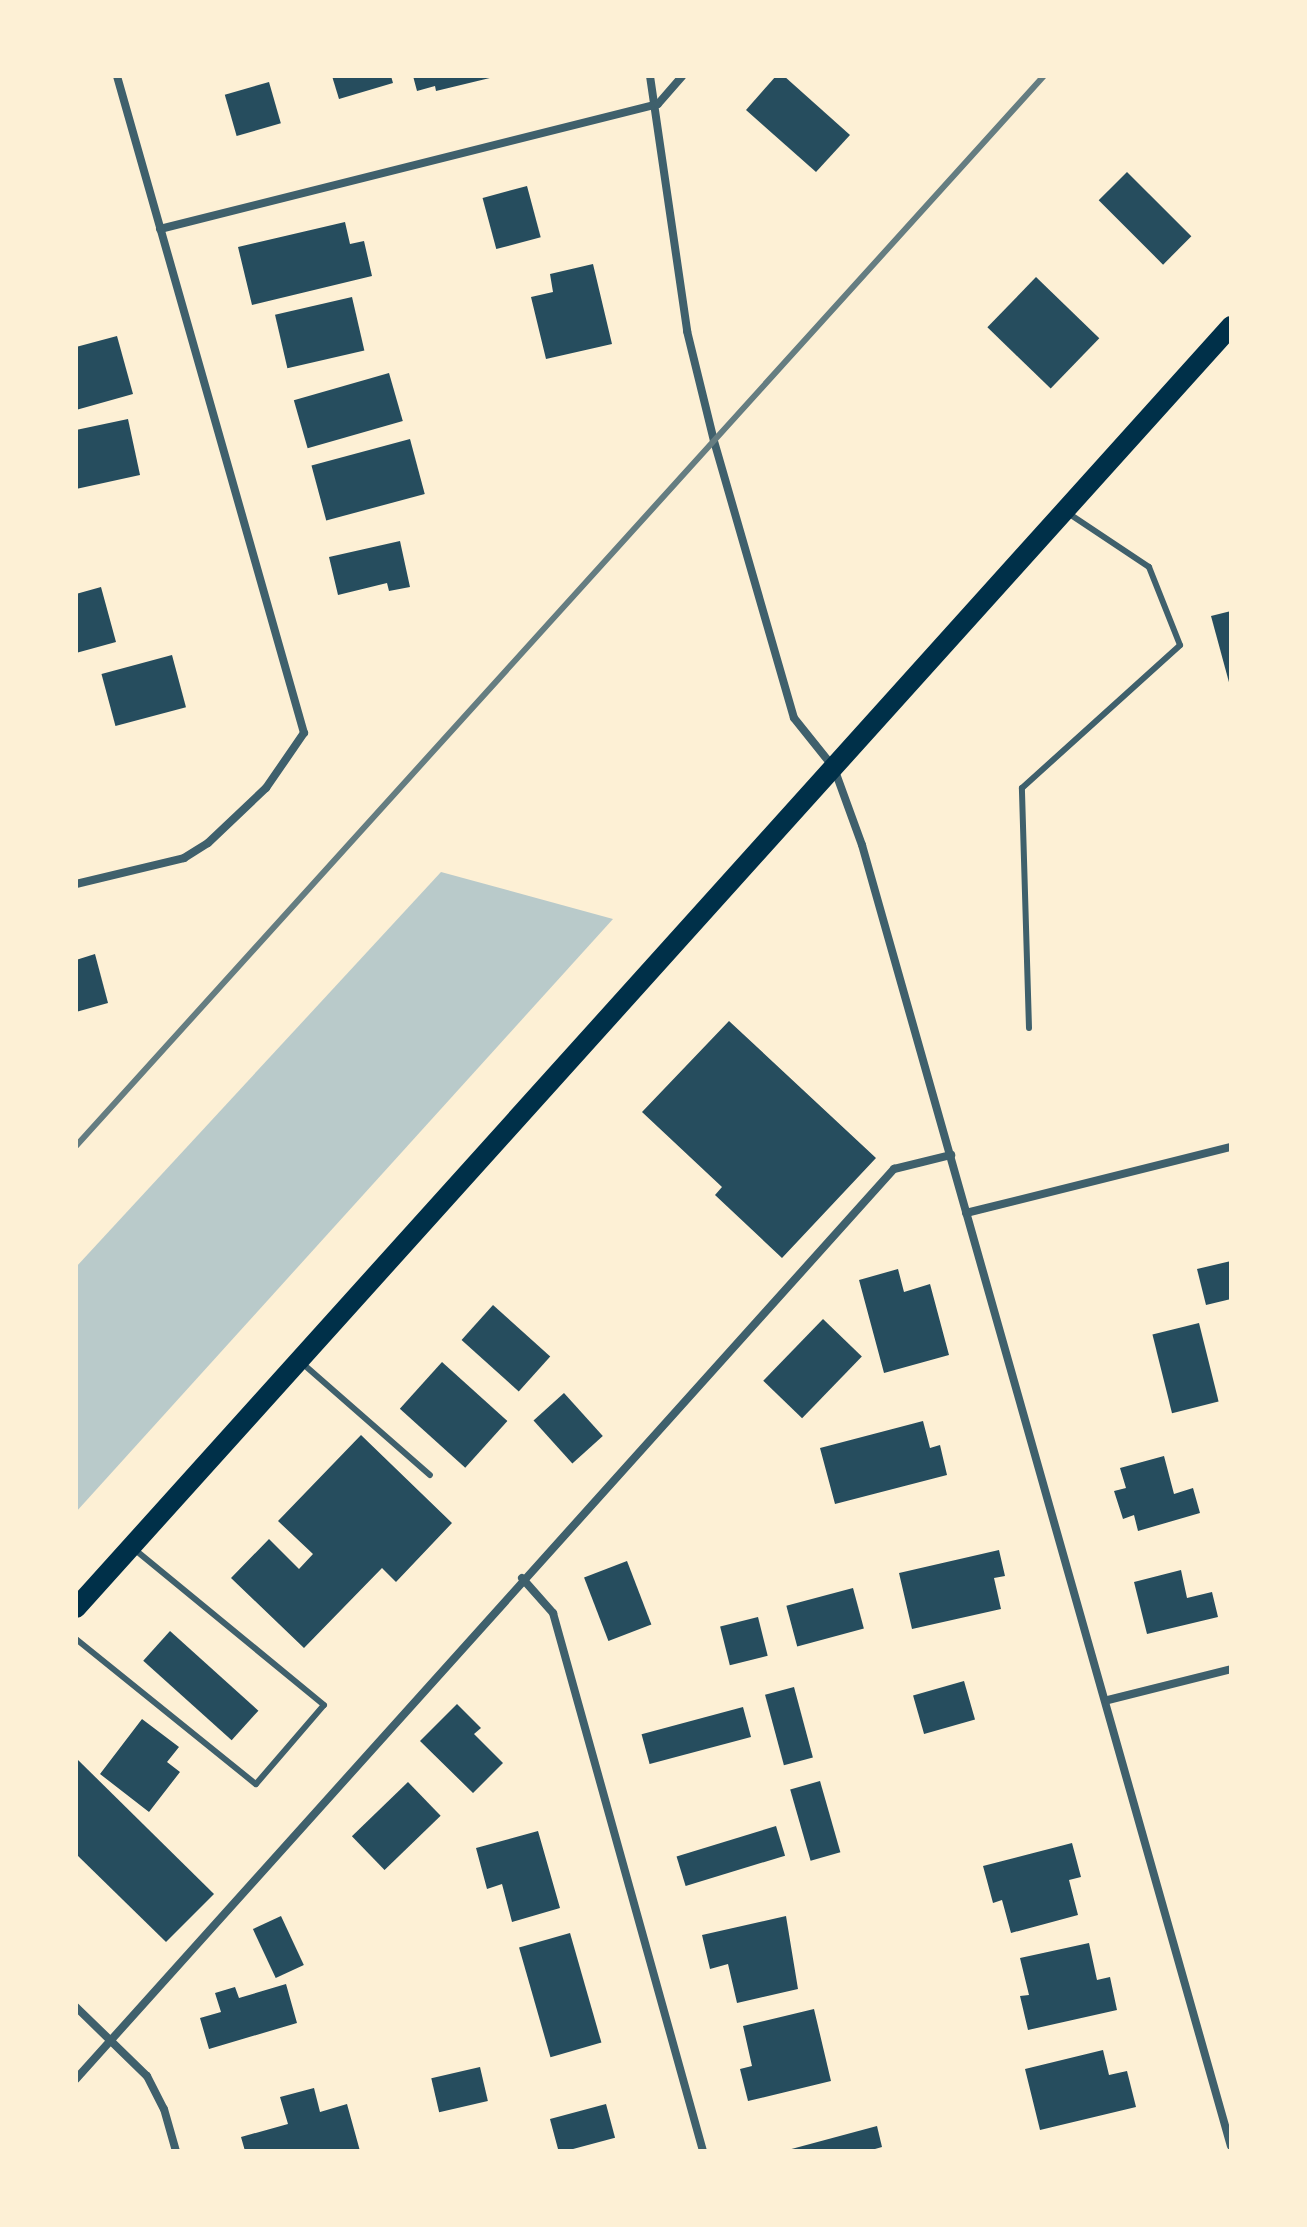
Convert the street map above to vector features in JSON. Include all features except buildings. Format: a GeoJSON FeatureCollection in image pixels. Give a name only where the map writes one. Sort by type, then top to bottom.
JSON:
{"type":"FeatureCollection","features":[{"type":"Feature","properties":{"kind":"main road"},"geometry":{"type":"LineString","coordinates":[[76,1608],[1231,326]]}},
{"type":"Feature","properties":{"kind":"street"},"geometry":{"type":"LineString","coordinates":[[76,884],[184,858],[208,843],[266,788],[304,733],[117,76]]}},
{"type":"Feature","properties":{"kind":"street"},"geometry":{"type":"LineString","coordinates":[[650,76],[658,104],[687,331],[714,441],[794,718],[834,768],[862,845],[1108,1700],[1231,2146]]}},
{"type":"Feature","properties":{"kind":"street"},"geometry":{"type":"LineString","coordinates":[[160,229],[658,104],[682,76]]}},
{"type":"Feature","properties":{"kind":"street"},"geometry":{"type":"LineString","coordinates":[[966,1213],[1231,1147]]}},
{"type":"Feature","properties":{"kind":"street"},"geometry":{"type":"LineString","coordinates":[[76,2079],[522,1578],[894,1169],[951,1155]]}},
{"type":"Feature","properties":{"kind":"street"},"geometry":{"type":"LineString","coordinates":[[522,1578],[553,1613],[703,2151]]}},
{"type":"Feature","properties":{"kind":"street"},"geometry":{"type":"LineString","coordinates":[[1108,1700],[1231,1669]]}},
{"type":"Feature","properties":{"kind":"street"},"geometry":{"type":"LineString","coordinates":[[76,2007],[113,2038],[147,2076],[164,2109],[176,2151]]}},
{"type":"Feature","properties":{"kind":"lane"},"geometry":{"type":"LineString","coordinates":[[1029,1028],[1022,788],[1180,645],[1149,567],[1065,511]]}},
{"type":"Feature","properties":{"kind":"lane"},"geometry":{"type":"LineString","coordinates":[[299,1361],[430,1475]]}},
{"type":"Feature","properties":{"kind":"lane"},"geometry":{"type":"LineString","coordinates":[[76,1639],[256,1784],[324,1705],[131,1547]]}},
{"type":"Feature","properties":{"kind":"shaded area"},"geometry":{"type":"Polygon","coordinates":[[[441,872],[613,919],[76,1512],[76,1267],[441,872]]]}},
{"type":"Feature","properties":{"kind":"railway"},"geometry":{"type":"LineString","coordinates":[[76,1146],[1044,76]]}}]}
